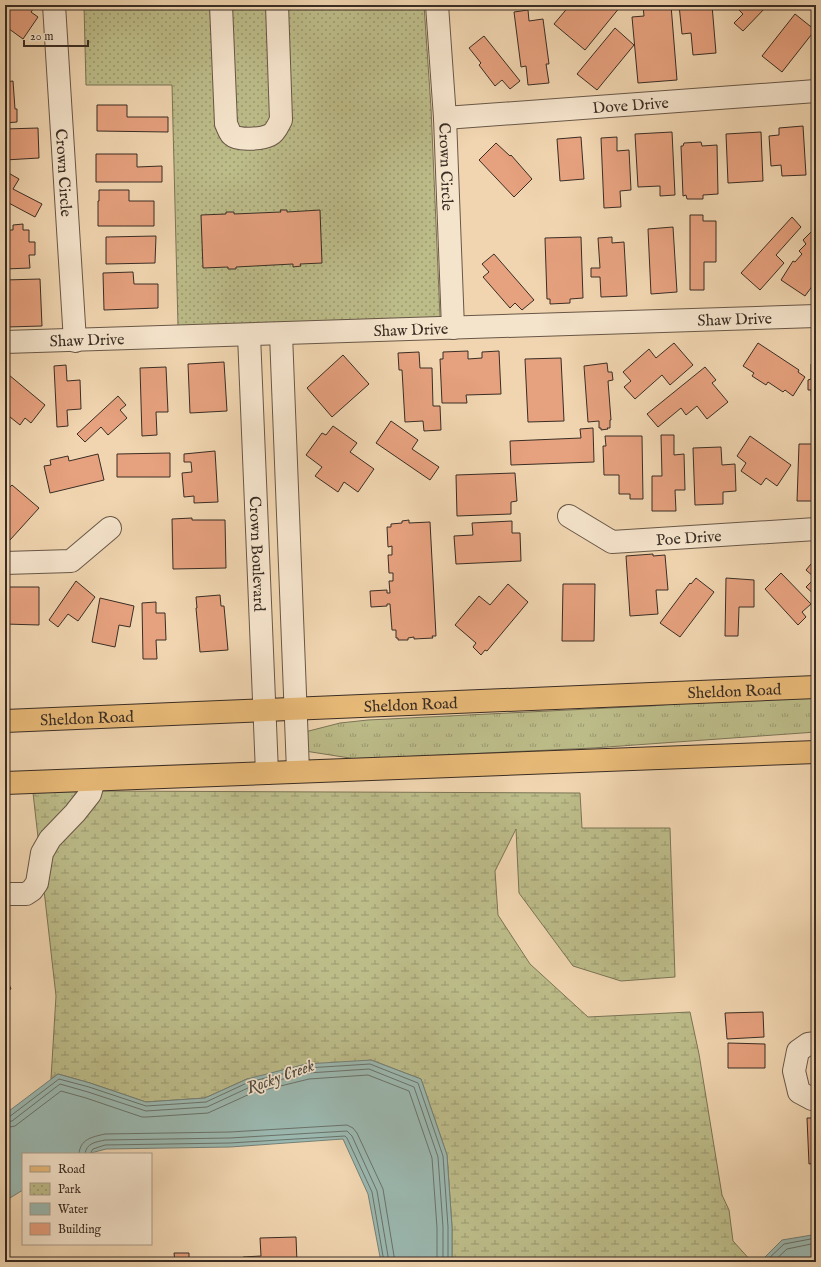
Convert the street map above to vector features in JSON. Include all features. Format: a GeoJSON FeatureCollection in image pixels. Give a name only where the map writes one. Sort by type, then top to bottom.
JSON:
{"type":"FeatureCollection","features":[{"type":"Feature","properties":{"kind":"main road","name":"Sheldon Road"},"geometry":{"type":"LineString","coordinates":[[5,721],[816,687]]}},
{"type":"Feature","properties":{"kind":"main road"},"geometry":{"type":"LineString","coordinates":[[5,783],[816,752]]}},
{"type":"Feature","properties":{"kind":"street","name":"Crown Circle"},"geometry":{"type":"LineString","coordinates":[[54,5],[75,340]]}},
{"type":"Feature","properties":{"kind":"street"},"geometry":{"type":"LineString","coordinates":[[221,5],[226,124],[231,134],[238,139],[258,138],[270,135],[277,129],[281,120],[277,5]]}},
{"type":"Feature","properties":{"kind":"street","name":"Crown Circle"},"geometry":{"type":"LineString","coordinates":[[437,5],[445,118],[453,328]]}},
{"type":"Feature","properties":{"kind":"street","name":"Dove Drive"},"geometry":{"type":"LineString","coordinates":[[445,118],[816,92]]}},
{"type":"Feature","properties":{"kind":"street","name":"Shaw Drive"},"geometry":{"type":"LineString","coordinates":[[5,342],[816,316]]}},
{"type":"Feature","properties":{"kind":"street","name":"Crown Boulevard"},"geometry":{"type":"LineString","coordinates":[[280,334],[298,771]]}},
{"type":"Feature","properties":{"kind":"street","name":"Crown Boulevard"},"geometry":{"type":"LineString","coordinates":[[248,335],[266,773]]}},
{"type":"Feature","properties":{"kind":"street","name":"Poe Drive"},"geometry":{"type":"LineString","coordinates":[[569,516],[612,542],[816,530]]}},
{"type":"Feature","properties":{"kind":"street"},"geometry":{"type":"LineString","coordinates":[[5,563],[71,561],[110,528]]}},
{"type":"Feature","properties":{"kind":"street"},"geometry":{"type":"LineString","coordinates":[[5,894],[26,894],[32,890],[37,883],[42,853],[50,839],[90,794],[94,780]]}},
{"type":"Feature","properties":{"kind":"street"},"geometry":{"type":"LineString","coordinates":[[816,1043],[808,1044],[798,1051],[794,1071],[799,1092],[812,1099],[816,1098]]}},
{"type":"Feature","properties":{"kind":"green space"},"geometry":{"type":"Polygon","coordinates":[[[84,5],[424,5],[431,108],[440,317],[178,326],[172,85],[86,85],[84,5]]]}},
{"type":"Feature","properties":{"kind":"green space"},"geometry":{"type":"Polygon","coordinates":[[[816,693],[816,732],[593,748],[356,759],[305,751],[297,734],[340,723],[368,720],[649,706],[816,693]]]}},
{"type":"Feature","properties":{"kind":"green space"},"geometry":{"type":"Polygon","coordinates":[[[92,791],[580,793],[582,828],[670,828],[675,977],[621,981],[573,966],[519,893],[516,829],[495,871],[498,915],[530,964],[588,1017],[690,1012],[699,1054],[722,1195],[729,1210],[733,1241],[752,1262],[452,1262],[452,1227],[447,1155],[421,1079],[371,1060],[247,1079],[205,1098],[146,1102],[58,1074],[51,1079],[56,996],[33,793],[92,791]]]}},
{"type":"Feature","properties":{"kind":"water","name":"Rocky Creek"},"geometry":{"type":"Polygon","coordinates":[[[371,1060],[421,1079],[447,1155],[452,1227],[452,1262],[381,1262],[368,1194],[343,1139],[230,1147],[106,1149],[91,1153],[22,1153],[22,1191],[5,1201],[5,1114],[58,1074],[146,1102],[205,1098],[247,1079],[306,1064],[371,1060]]]}},
{"type":"Feature","properties":{"kind":"water"},"geometry":{"type":"Polygon","coordinates":[[[816,1233],[816,1262],[760,1262],[782,1240],[816,1233]]]}},
{"type":"Feature","properties":{"kind":"building"},"geometry":{"type":"Polygon","coordinates":[[[5,5],[36,5],[31,12],[38,17],[23,39],[5,26],[5,5]]]}},
{"type":"Feature","properties":{"kind":"building"},"geometry":{"type":"Polygon","coordinates":[[[570,5],[617,5],[620,7],[585,50],[554,24],[570,5]]]}},
{"type":"Feature","properties":{"kind":"building"},"geometry":{"type":"Polygon","coordinates":[[[671,5],[677,80],[638,83],[632,17],[644,16],[643,6],[671,5]]]}},
{"type":"Feature","properties":{"kind":"building"},"geometry":{"type":"Polygon","coordinates":[[[679,5],[712,5],[716,53],[693,55],[691,33],[682,34],[679,5]]]}},
{"type":"Feature","properties":{"kind":"building"},"geometry":{"type":"Polygon","coordinates":[[[738,5],[768,5],[743,31],[734,23],[743,14],[736,7],[738,5]]]}},
{"type":"Feature","properties":{"kind":"building"},"geometry":{"type":"Polygon","coordinates":[[[528,10],[529,21],[543,19],[549,64],[546,64],[549,83],[528,85],[526,66],[521,67],[514,12],[528,10]]]}},
{"type":"Feature","properties":{"kind":"building"},"geometry":{"type":"Polygon","coordinates":[[[795,14],[815,30],[782,72],[762,56],[795,14]]]}},
{"type":"Feature","properties":{"kind":"building"},"geometry":{"type":"Polygon","coordinates":[[[615,28],[634,45],[597,90],[577,74],[615,28]]]}},
{"type":"Feature","properties":{"kind":"building"},"geometry":{"type":"Polygon","coordinates":[[[484,36],[520,81],[510,89],[502,80],[495,86],[479,65],[481,63],[469,48],[484,36]]]}},
{"type":"Feature","properties":{"kind":"building"},"geometry":{"type":"Polygon","coordinates":[[[13,81],[15,109],[17,109],[17,122],[5,123],[5,82],[13,81]]]}},
{"type":"Feature","properties":{"kind":"building"},"geometry":{"type":"Polygon","coordinates":[[[97,105],[127,105],[127,117],[168,117],[168,132],[97,131],[97,105]]]}},
{"type":"Feature","properties":{"kind":"building"},"geometry":{"type":"Polygon","coordinates":[[[803,126],[806,175],[782,176],[781,165],[771,166],[769,136],[779,135],[779,128],[803,126]]]}},
{"type":"Feature","properties":{"kind":"building"},"geometry":{"type":"Polygon","coordinates":[[[38,128],[39,158],[5,160],[5,129],[38,128]]]}},
{"type":"Feature","properties":{"kind":"building"},"geometry":{"type":"Polygon","coordinates":[[[672,132],[675,195],[660,196],[660,186],[638,187],[635,134],[672,132]]]}},
{"type":"Feature","properties":{"kind":"building"},"geometry":{"type":"Polygon","coordinates":[[[761,132],[763,181],[728,183],[726,134],[761,132]]]}},
{"type":"Feature","properties":{"kind":"building"},"geometry":{"type":"Polygon","coordinates":[[[581,137],[584,179],[560,181],[557,139],[581,137]]]}},
{"type":"Feature","properties":{"kind":"building"},"geometry":{"type":"Polygon","coordinates":[[[617,137],[617,151],[629,150],[631,190],[620,191],[621,207],[604,208],[601,138],[617,137]]]}},
{"type":"Feature","properties":{"kind":"building"},"geometry":{"type":"Polygon","coordinates":[[[701,142],[702,146],[717,145],[718,194],[703,195],[703,199],[687,199],[686,195],[683,196],[681,146],[683,146],[684,143],[701,142]]]}},
{"type":"Feature","properties":{"kind":"building"},"geometry":{"type":"Polygon","coordinates":[[[496,143],[510,156],[511,155],[532,179],[514,197],[479,160],[496,143]]]}},
{"type":"Feature","properties":{"kind":"building"},"geometry":{"type":"Polygon","coordinates":[[[96,154],[137,154],[137,167],[162,166],[162,182],[96,182],[96,154]]]}},
{"type":"Feature","properties":{"kind":"building"},"geometry":{"type":"Polygon","coordinates":[[[5,171],[19,179],[13,189],[42,204],[35,217],[5,201],[5,171]]]}},
{"type":"Feature","properties":{"kind":"building"},"geometry":{"type":"Polygon","coordinates":[[[99,190],[129,190],[129,201],[154,201],[154,226],[98,226],[99,190]]]}},
{"type":"Feature","properties":{"kind":"building"},"geometry":{"type":"Polygon","coordinates":[[[280,210],[287,210],[287,212],[320,210],[322,263],[300,264],[301,266],[293,267],[293,264],[236,267],[236,269],[228,269],[228,267],[203,268],[201,215],[226,214],[226,212],[234,212],[234,214],[281,212],[280,210]]]}},
{"type":"Feature","properties":{"kind":"building"},"geometry":{"type":"Polygon","coordinates":[[[690,215],[703,215],[703,221],[716,221],[716,262],[704,262],[704,290],[690,290],[690,215]]]}},
{"type":"Feature","properties":{"kind":"building"},"geometry":{"type":"Polygon","coordinates":[[[792,217],[801,227],[776,255],[784,263],[760,290],[741,273],[792,217]]]}},
{"type":"Feature","properties":{"kind":"building"},"geometry":{"type":"Polygon","coordinates":[[[23,224],[23,230],[29,230],[29,242],[35,242],[35,255],[29,255],[30,268],[5,269],[5,230],[13,230],[13,225],[23,224]]]}},
{"type":"Feature","properties":{"kind":"building"},"geometry":{"type":"Polygon","coordinates":[[[673,227],[677,292],[651,294],[648,229],[673,227]]]}},
{"type":"Feature","properties":{"kind":"building"},"geometry":{"type":"Polygon","coordinates":[[[811,232],[816,236],[816,281],[805,296],[781,280],[793,261],[795,262],[802,254],[799,251],[806,244],[803,240],[811,232]]]}},
{"type":"Feature","properties":{"kind":"building"},"geometry":{"type":"Polygon","coordinates":[[[156,236],[155,263],[106,264],[106,237],[156,236]]]}},
{"type":"Feature","properties":{"kind":"building"},"geometry":{"type":"Polygon","coordinates":[[[581,237],[583,298],[570,299],[570,303],[550,304],[550,299],[547,299],[545,238],[581,237]]]}},
{"type":"Feature","properties":{"kind":"building"},"geometry":{"type":"Polygon","coordinates":[[[612,237],[612,243],[624,242],[627,296],[601,297],[600,277],[591,277],[591,268],[600,268],[598,238],[612,237]]]}},
{"type":"Feature","properties":{"kind":"building"},"geometry":{"type":"Polygon","coordinates":[[[494,254],[534,300],[522,310],[515,303],[510,308],[483,277],[489,272],[482,264],[494,254]]]}},
{"type":"Feature","properties":{"kind":"building"},"geometry":{"type":"Polygon","coordinates":[[[133,272],[134,284],[158,284],[158,308],[104,310],[103,273],[133,272]]]}},
{"type":"Feature","properties":{"kind":"building"},"geometry":{"type":"Polygon","coordinates":[[[40,279],[42,326],[7,327],[5,280],[40,279]]]}},
{"type":"Feature","properties":{"kind":"building"},"geometry":{"type":"Polygon","coordinates":[[[674,343],[693,365],[670,385],[662,375],[635,399],[624,387],[631,381],[623,372],[649,349],[656,358],[674,343]]]}},
{"type":"Feature","properties":{"kind":"building"},"geometry":{"type":"Polygon","coordinates":[[[758,343],[799,370],[798,372],[805,377],[793,396],[785,390],[783,392],[768,382],[766,385],[752,376],[754,373],[743,366],[758,343]]]}},
{"type":"Feature","properties":{"kind":"building"},"geometry":{"type":"Polygon","coordinates":[[[468,351],[468,359],[482,358],[482,352],[499,351],[501,394],[466,395],[467,403],[442,403],[440,359],[443,359],[443,352],[468,351]]]}},
{"type":"Feature","properties":{"kind":"building"},"geometry":{"type":"Polygon","coordinates":[[[419,352],[420,368],[432,368],[433,406],[440,406],[441,430],[424,431],[423,421],[405,422],[402,370],[399,370],[398,353],[419,352]]]}},
{"type":"Feature","properties":{"kind":"building"},"geometry":{"type":"Polygon","coordinates":[[[343,355],[369,384],[332,417],[307,388],[343,355]]]}},
{"type":"Feature","properties":{"kind":"building"},"geometry":{"type":"Polygon","coordinates":[[[561,358],[564,421],[528,422],[525,359],[561,358]]]}},
{"type":"Feature","properties":{"kind":"building"},"geometry":{"type":"Polygon","coordinates":[[[224,362],[227,411],[190,413],[188,364],[224,362]]]}},
{"type":"Feature","properties":{"kind":"building"},"geometry":{"type":"Polygon","coordinates":[[[607,363],[608,372],[612,372],[613,380],[608,381],[611,420],[610,428],[601,430],[601,428],[599,428],[599,421],[588,422],[584,366],[607,363]]]}},
{"type":"Feature","properties":{"kind":"building"},"geometry":{"type":"Polygon","coordinates":[[[816,363],[816,421],[812,421],[811,390],[808,390],[808,380],[811,379],[811,364],[816,363]]]}},
{"type":"Feature","properties":{"kind":"building"},"geometry":{"type":"Polygon","coordinates":[[[66,365],[67,381],[80,380],[81,409],[67,410],[68,426],[57,427],[54,366],[66,365]]]}},
{"type":"Feature","properties":{"kind":"building"},"geometry":{"type":"Polygon","coordinates":[[[166,367],[168,412],[156,412],[157,435],[142,436],[140,368],[166,367]]]}},
{"type":"Feature","properties":{"kind":"building"},"geometry":{"type":"Polygon","coordinates":[[[705,367],[716,380],[712,383],[728,402],[707,419],[697,406],[686,415],[681,408],[658,427],[647,414],[705,367]]]}},
{"type":"Feature","properties":{"kind":"building"},"geometry":{"type":"Polygon","coordinates":[[[9,375],[45,405],[31,423],[25,418],[20,425],[5,413],[5,380],[9,375]]]}},
{"type":"Feature","properties":{"kind":"building"},"geometry":{"type":"Polygon","coordinates":[[[118,396],[126,405],[120,410],[127,418],[108,435],[101,427],[85,442],[77,434],[118,396]]]}},
{"type":"Feature","properties":{"kind":"building"},"geometry":{"type":"Polygon","coordinates":[[[391,421],[418,440],[412,449],[439,467],[430,480],[376,443],[391,421]]]}},
{"type":"Feature","properties":{"kind":"building"},"geometry":{"type":"Polygon","coordinates":[[[333,426],[357,443],[350,452],[374,469],[358,492],[344,482],[338,492],[315,476],[322,467],[306,455],[322,433],[326,435],[333,426]]]}},
{"type":"Feature","properties":{"kind":"building"},"geometry":{"type":"Polygon","coordinates":[[[593,428],[594,462],[511,465],[510,441],[581,438],[580,429],[593,428]]]}},
{"type":"Feature","properties":{"kind":"building"},"geometry":{"type":"Polygon","coordinates":[[[661,435],[674,435],[674,455],[684,454],[685,490],[675,490],[676,511],[652,511],[652,476],[662,476],[661,435]]]}},
{"type":"Feature","properties":{"kind":"building"},"geometry":{"type":"Polygon","coordinates":[[[605,436],[642,436],[643,499],[630,499],[630,494],[619,494],[619,475],[604,475],[603,446],[606,446],[605,436]]]}},
{"type":"Feature","properties":{"kind":"building"},"geometry":{"type":"Polygon","coordinates":[[[750,436],[791,465],[777,486],[766,478],[761,485],[741,471],[746,463],[737,456],[750,436]]]}},
{"type":"Feature","properties":{"kind":"building"},"geometry":{"type":"Polygon","coordinates":[[[799,444],[816,444],[816,501],[797,501],[799,444]]]}},
{"type":"Feature","properties":{"kind":"building"},"geometry":{"type":"Polygon","coordinates":[[[721,447],[722,465],[735,464],[736,491],[723,492],[723,504],[695,505],[693,448],[721,447]]]}},
{"type":"Feature","properties":{"kind":"building"},"geometry":{"type":"Polygon","coordinates":[[[215,451],[218,502],[194,503],[194,496],[184,497],[182,473],[192,472],[191,462],[184,462],[184,454],[215,451]]]}},
{"type":"Feature","properties":{"kind":"building"},"geometry":{"type":"Polygon","coordinates":[[[170,453],[170,477],[117,477],[117,454],[170,453]]]}},
{"type":"Feature","properties":{"kind":"building"},"geometry":{"type":"Polygon","coordinates":[[[98,454],[104,480],[50,493],[44,466],[51,465],[50,460],[68,456],[69,461],[98,454]]]}},
{"type":"Feature","properties":{"kind":"building"},"geometry":{"type":"Polygon","coordinates":[[[515,473],[517,501],[511,502],[511,514],[457,516],[456,475],[515,473]]]}},
{"type":"Feature","properties":{"kind":"building"},"geometry":{"type":"Polygon","coordinates":[[[12,485],[39,508],[10,540],[5,536],[5,492],[12,485]]]}},
{"type":"Feature","properties":{"kind":"building"},"geometry":{"type":"Polygon","coordinates":[[[192,518],[192,520],[225,520],[226,568],[173,569],[172,519],[192,518]]]}},
{"type":"Feature","properties":{"kind":"building"},"geometry":{"type":"Polygon","coordinates":[[[409,520],[409,523],[430,522],[436,636],[432,636],[433,638],[414,639],[414,637],[408,638],[408,640],[398,640],[398,638],[396,638],[396,630],[392,630],[390,604],[387,604],[387,606],[371,607],[370,591],[387,590],[387,593],[390,593],[389,581],[393,581],[393,573],[389,573],[388,555],[392,555],[392,546],[388,547],[387,527],[391,527],[391,524],[402,523],[402,521],[409,520]]]}},
{"type":"Feature","properties":{"kind":"building"},"geometry":{"type":"Polygon","coordinates":[[[512,521],[512,533],[520,533],[521,561],[456,564],[454,536],[473,535],[472,523],[512,521]]]}},
{"type":"Feature","properties":{"kind":"building"},"geometry":{"type":"Polygon","coordinates":[[[653,554],[653,556],[665,555],[668,590],[656,590],[658,614],[630,616],[626,556],[653,554]]]}},
{"type":"Feature","properties":{"kind":"building"},"geometry":{"type":"Polygon","coordinates":[[[816,558],[816,596],[806,587],[815,578],[806,570],[816,558]]]}},
{"type":"Feature","properties":{"kind":"building"},"geometry":{"type":"Polygon","coordinates":[[[781,573],[811,604],[802,612],[806,617],[798,625],[765,589],[781,573]]]}},
{"type":"Feature","properties":{"kind":"building"},"geometry":{"type":"Polygon","coordinates":[[[696,578],[714,592],[680,637],[660,623],[690,583],[691,584],[696,578]]]}},
{"type":"Feature","properties":{"kind":"building"},"geometry":{"type":"Polygon","coordinates":[[[726,578],[754,580],[754,607],[739,607],[738,636],[725,636],[726,578]]]}},
{"type":"Feature","properties":{"kind":"building"},"geometry":{"type":"Polygon","coordinates":[[[76,581],[95,597],[78,621],[68,614],[58,627],[49,620],[76,581]]]}},
{"type":"Feature","properties":{"kind":"building"},"geometry":{"type":"Polygon","coordinates":[[[508,584],[528,602],[487,651],[485,650],[481,655],[473,647],[476,643],[455,625],[479,596],[490,605],[508,584]]]}},
{"type":"Feature","properties":{"kind":"building"},"geometry":{"type":"Polygon","coordinates":[[[563,584],[595,584],[594,641],[562,641],[563,584]]]}},
{"type":"Feature","properties":{"kind":"building"},"geometry":{"type":"Polygon","coordinates":[[[5,587],[39,587],[39,625],[5,624],[5,587]]]}},
{"type":"Feature","properties":{"kind":"building"},"geometry":{"type":"Polygon","coordinates":[[[220,595],[221,606],[224,606],[228,650],[200,652],[196,597],[220,595]]]}},
{"type":"Feature","properties":{"kind":"building"},"geometry":{"type":"Polygon","coordinates":[[[100,598],[134,606],[130,627],[119,625],[115,647],[92,642],[100,598]]]}},
{"type":"Feature","properties":{"kind":"building"},"geometry":{"type":"Polygon","coordinates":[[[156,602],[156,613],[165,613],[166,640],[156,640],[157,659],[143,659],[142,603],[156,602]]]}},
{"type":"Feature","properties":{"kind":"building"},"geometry":{"type":"Polygon","coordinates":[[[5,975],[11,989],[5,991],[5,975]]]}},
{"type":"Feature","properties":{"kind":"building"},"geometry":{"type":"Polygon","coordinates":[[[763,1012],[764,1037],[727,1039],[725,1013],[763,1012]]]}},
{"type":"Feature","properties":{"kind":"building"},"geometry":{"type":"Polygon","coordinates":[[[728,1043],[765,1044],[765,1068],[728,1068],[728,1043]]]}},
{"type":"Feature","properties":{"kind":"building"},"geometry":{"type":"Polygon","coordinates":[[[807,1118],[816,1118],[816,1163],[809,1164],[807,1118]]]}},
{"type":"Feature","properties":{"kind":"building"},"geometry":{"type":"Polygon","coordinates":[[[296,1237],[297,1262],[244,1262],[243,1257],[261,1256],[260,1238],[296,1237]]]}},
{"type":"Feature","properties":{"kind":"building"},"geometry":{"type":"Polygon","coordinates":[[[174,1253],[189,1253],[189,1262],[175,1262],[174,1253]]]}}]}
